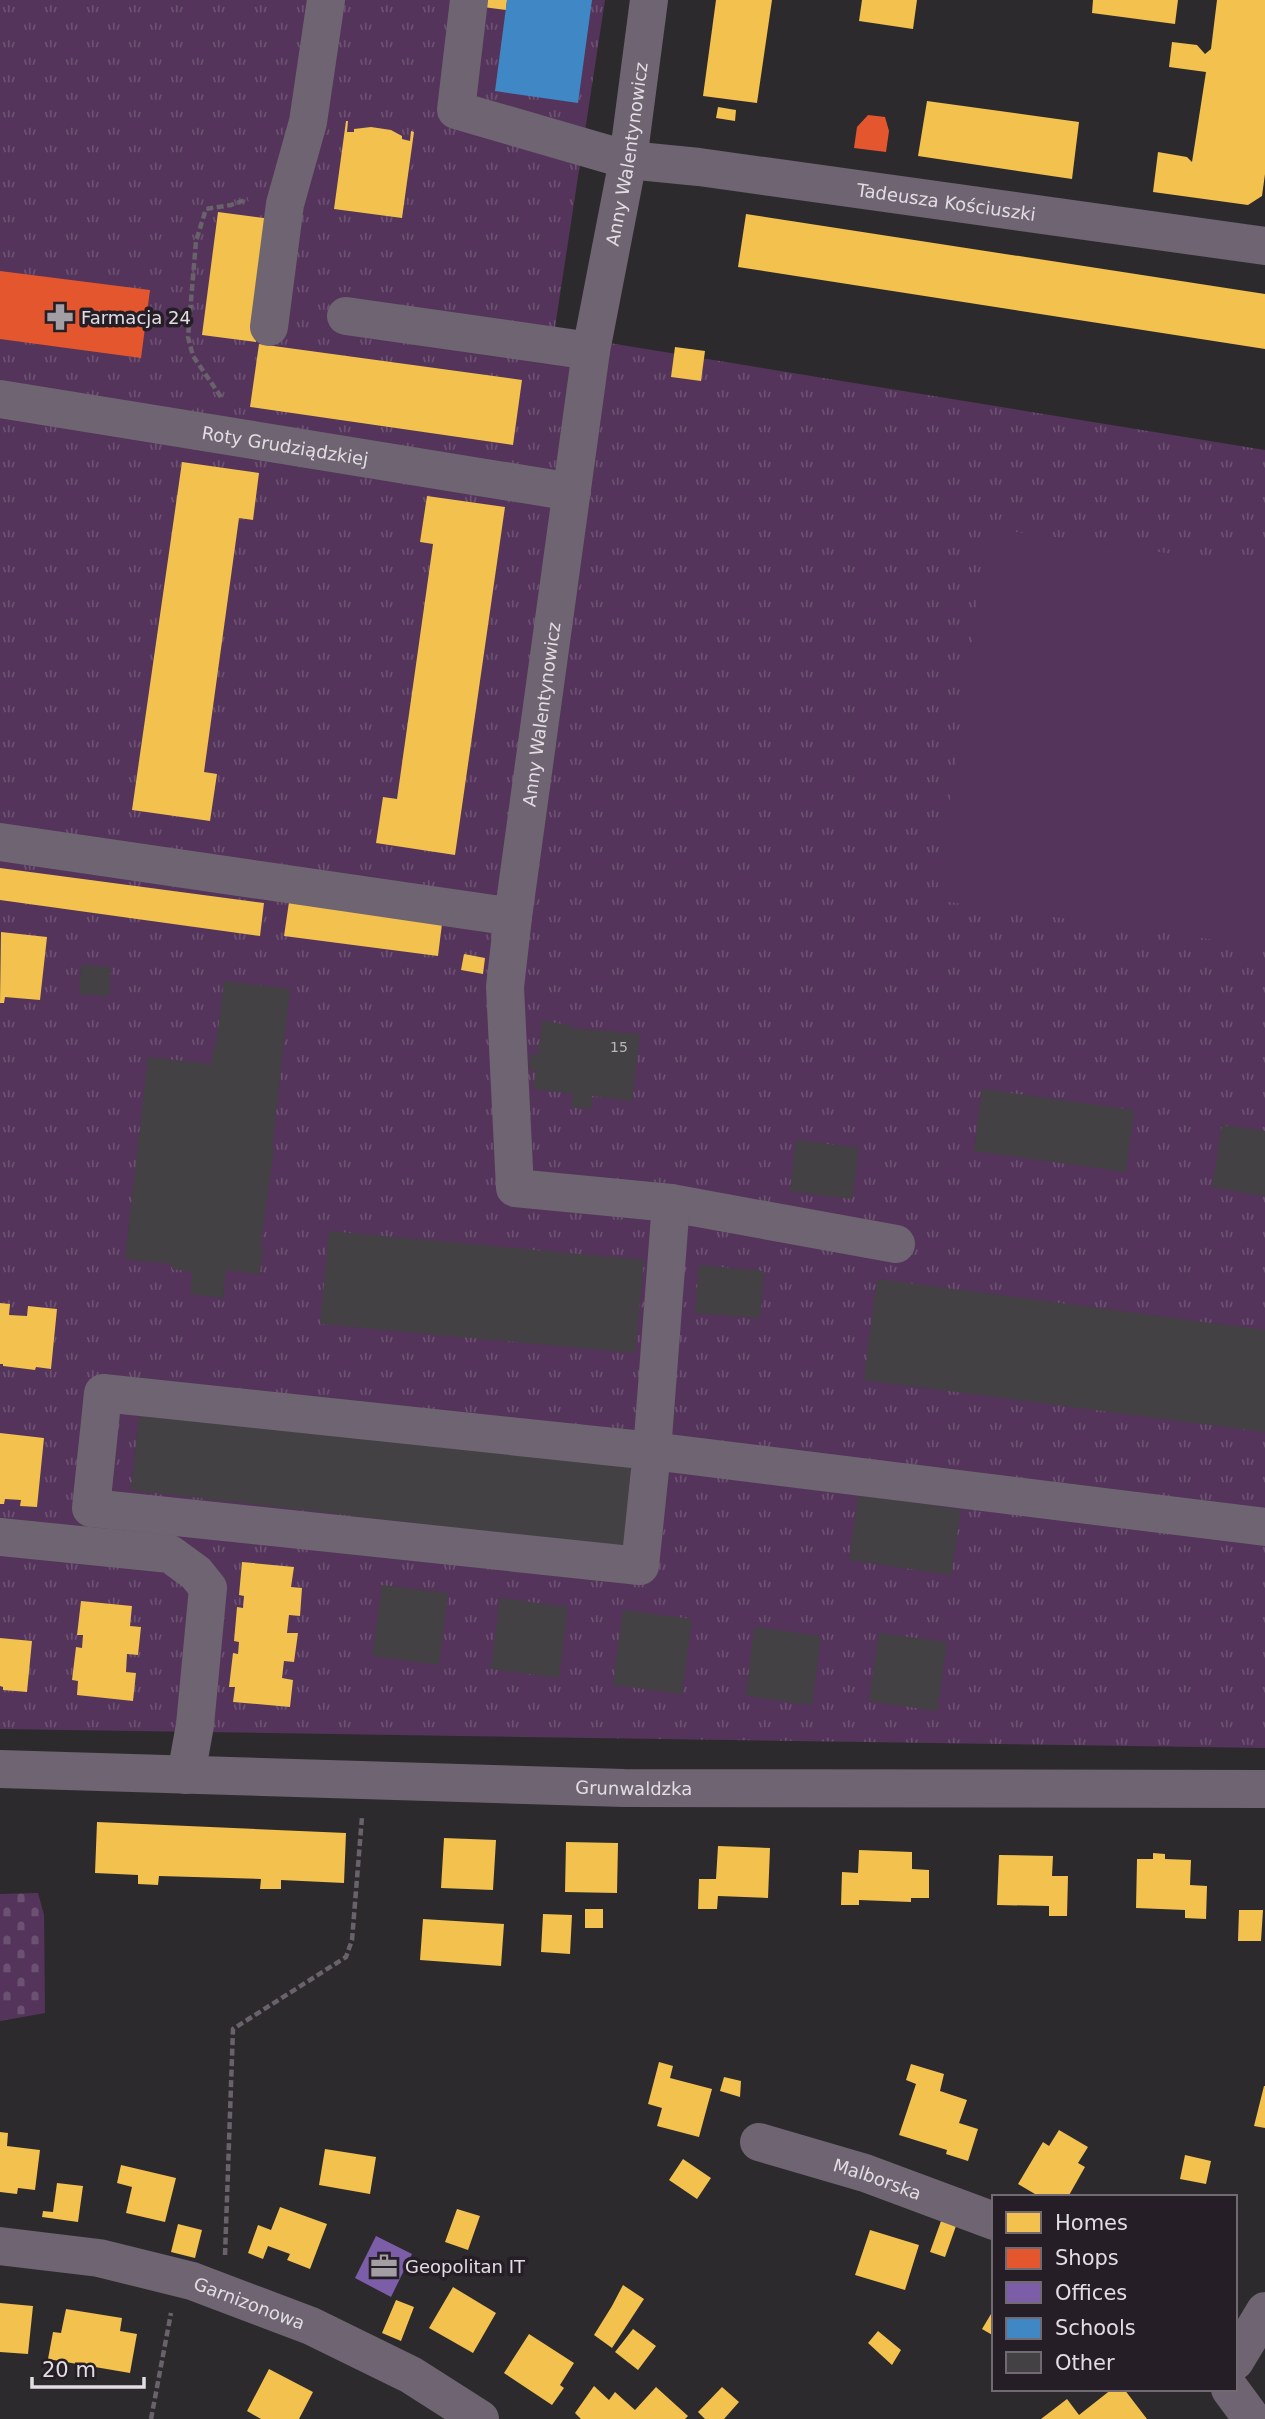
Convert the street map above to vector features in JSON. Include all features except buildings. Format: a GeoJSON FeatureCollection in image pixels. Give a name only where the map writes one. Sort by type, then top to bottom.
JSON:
{"type":"FeatureCollection","features":[{"type":"Feature","properties":{"kind":"street"},"geometry":{"type":"LineString","coordinates":[[269,327],[285,204],[308,122],[326,0]]}},
{"type":"Feature","properties":{"kind":"street","name":"Tadeusza Kościuszki"},"geometry":{"type":"LineString","coordinates":[[469,0],[456,110],[628,160],[699,167],[1265,246]]}},
{"type":"Feature","properties":{"kind":"street","name":"Anny Walentynowicz"},"geometry":{"type":"LineString","coordinates":[[649,0],[628,160],[591,351],[505,987],[515,1188],[671,1203]]}},
{"type":"Feature","properties":{"kind":"street"},"geometry":{"type":"LineString","coordinates":[[346,316],[591,351]]}},
{"type":"Feature","properties":{"kind":"street","name":"Roty Grudziądzkiej"},"geometry":{"type":"LineString","coordinates":[[0,399],[572,492]]}},
{"type":"Feature","properties":{"kind":"street"},"geometry":{"type":"LineString","coordinates":[[0,842],[513,916]]}},
{"type":"Feature","properties":{"kind":"street"},"geometry":{"type":"LineString","coordinates":[[895,1244],[671,1203],[652,1451],[640,1566],[91,1508],[103,1393],[652,1451],[1265,1527]]}},
{"type":"Feature","properties":{"kind":"street"},"geometry":{"type":"LineString","coordinates":[[0,1537],[170,1554],[196,1573],[208,1588],[195,1725],[186,1775]]}},
{"type":"Feature","properties":{"kind":"street","name":"Grunwaldzka"},"geometry":{"type":"LineString","coordinates":[[0,1769],[624,1788],[1265,1789]]}},
{"type":"Feature","properties":{"kind":"street","name":"Malborska"},"geometry":{"type":"LineString","coordinates":[[759,2142],[865,2172],[992,2220]]}},
{"type":"Feature","properties":{"kind":"street","name":"Garnizonowa"},"geometry":{"type":"LineString","coordinates":[[0,2246],[99,2258],[217,2290],[311,2326],[411,2375],[480,2419]]}},
{"type":"Feature","properties":{"kind":"street"},"geometry":{"type":"LineString","coordinates":[[1237,2358],[1265,2311]]}},
{"type":"Feature","properties":{"kind":"street"},"geometry":{"type":"LineString","coordinates":[[1231,2391],[1252,2419]]}},
{"type":"Feature","properties":{"kind":"path"},"geometry":{"type":"LineString","coordinates":[[228,407],[193,356],[188,337],[196,241],[206,209],[231,205],[274,188],[296,165]]}},
{"type":"Feature","properties":{"kind":"path"},"geometry":{"type":"LineString","coordinates":[[217,2290],[226,2251],[233,2029],[346,1957],[352,1940],[366,1780]]}},
{"type":"Feature","properties":{"kind":"path"},"geometry":{"type":"LineString","coordinates":[[151,2419],[178,2278]]}},
{"type":"Feature","properties":{"kind":"green space"},"geometry":{"type":"Polygon","coordinates":[[[0,0],[605,0],[554,334],[1265,450],[1265,1748],[0,1729],[0,0]]]}},
{"type":"Feature","properties":{"kind":"green space"},"geometry":{"type":"Polygon","coordinates":[[[988,528],[1265,567],[1265,947],[936,900],[988,528]]]}},
{"type":"Feature","properties":{"kind":"green space"},"geometry":{"type":"Polygon","coordinates":[[[38,1893],[44,1915],[45,2013],[0,2021],[0,1894],[38,1893]]]}},
{"type":"Feature","properties":{"kind":"place","name":"Farmacja 24"},"geometry":{"type":"Point","coordinates":[60,317]}},
{"type":"Feature","properties":{"kind":"place","name":"Geopolitan IT"},"geometry":{"type":"Point","coordinates":[384,2266]}}]}
